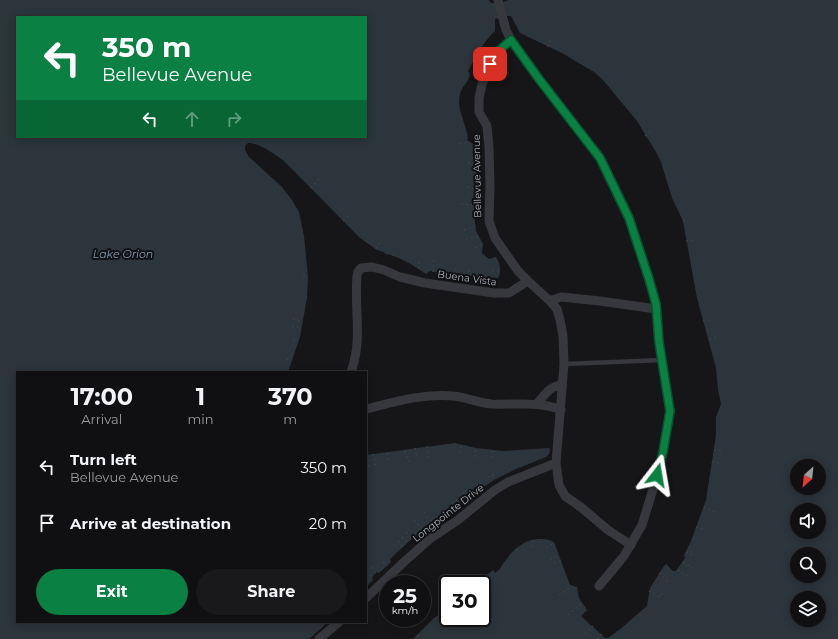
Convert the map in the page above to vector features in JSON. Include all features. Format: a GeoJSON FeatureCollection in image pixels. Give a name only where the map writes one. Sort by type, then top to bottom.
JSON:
{"type":"FeatureCollection","features":[{"type":"Feature","properties":{"kind":"street"},"geometry":{"type":"LineString","coordinates":[[498,0],[506,30],[511,40],[600,158],[629,218],[649,279],[656,309],[670,411],[663,452],[649,506],[642,525],[624,556],[599,586]]}},
{"type":"Feature","properties":{"kind":"street","name":"Bellevue Avenue"},"geometry":{"type":"LineString","coordinates":[[511,40],[494,55],[482,84],[479,98],[479,112],[487,126],[489,147],[489,221],[495,238],[518,272],[528,281]]}},
{"type":"Feature","properties":{"kind":"street","name":"Buena Vista"},"geometry":{"type":"LineString","coordinates":[[351,371],[356,354],[358,337],[357,276],[358,272],[362,268],[372,267],[384,270],[400,277],[425,283],[494,293],[509,293],[528,281]]}},
{"type":"Feature","properties":{"kind":"street"},"geometry":{"type":"LineString","coordinates":[[528,281],[557,309],[563,336],[564,364],[556,463],[559,486],[565,496],[608,530],[631,545]]}},
{"type":"Feature","properties":{"kind":"street"},"geometry":{"type":"LineString","coordinates":[[550,301],[561,297],[656,309]]}},
{"type":"Feature","properties":{"kind":"street"},"geometry":{"type":"LineString","coordinates":[[537,404],[550,388],[562,385]]}},
{"type":"Feature","properties":{"kind":"street"},"geometry":{"type":"LineString","coordinates":[[367,409],[427,396],[440,395],[462,397],[488,404],[537,404],[551,406],[561,410]]}},
{"type":"Feature","properties":{"kind":"street","name":"Longpointe Drive"},"geometry":{"type":"LineString","coordinates":[[367,597],[426,543],[464,516],[495,490],[508,482],[556,463]]}},
{"type":"Feature","properties":{"kind":"street"},"geometry":{"type":"LineString","coordinates":[[319,639],[338,623]]}},
{"type":"Feature","properties":{"kind":"lane"},"geometry":{"type":"LineString","coordinates":[[564,364],[663,360]]}},
{"type":"Feature","properties":{"kind":"path"},"geometry":{"type":"LineString","coordinates":[[548,47],[551,37]]}},
{"type":"Feature","properties":{"kind":"path"},"geometry":{"type":"LineString","coordinates":[[645,136],[653,130]]}},
{"type":"Feature","properties":{"kind":"path"},"geometry":{"type":"LineString","coordinates":[[459,144],[468,142]]}},
{"type":"Feature","properties":{"kind":"path"},"geometry":{"type":"LineString","coordinates":[[468,163],[478,164]]}},
{"type":"Feature","properties":{"kind":"path"},"geometry":{"type":"LineString","coordinates":[[311,188],[319,179]]}},
{"type":"Feature","properties":{"kind":"path"},"geometry":{"type":"LineString","coordinates":[[467,187],[478,189]]}},
{"type":"Feature","properties":{"kind":"path"},"geometry":{"type":"LineString","coordinates":[[461,204],[475,205]]}},
{"type":"Feature","properties":{"kind":"path"},"geometry":{"type":"LineString","coordinates":[[343,221],[349,215]]}},
{"type":"Feature","properties":{"kind":"path"},"geometry":{"type":"LineString","coordinates":[[464,230],[475,226]]}},
{"type":"Feature","properties":{"kind":"path"},"geometry":{"type":"LineString","coordinates":[[466,239],[479,236]]}},
{"type":"Feature","properties":{"kind":"path"},"geometry":{"type":"LineString","coordinates":[[376,249],[381,239]]}},
{"type":"Feature","properties":{"kind":"path"},"geometry":{"type":"LineString","coordinates":[[686,241],[694,240]]}},
{"type":"Feature","properties":{"kind":"path"},"geometry":{"type":"LineString","coordinates":[[475,248],[483,244]]}},
{"type":"Feature","properties":{"kind":"path"},"geometry":{"type":"LineString","coordinates":[[393,256],[395,251]]}},
{"type":"Feature","properties":{"kind":"path"},"geometry":{"type":"LineString","coordinates":[[433,272],[434,257]]}},
{"type":"Feature","properties":{"kind":"path"},"geometry":{"type":"LineString","coordinates":[[419,262],[419,269]]}},
{"type":"Feature","properties":{"kind":"path"},"geometry":{"type":"LineString","coordinates":[[455,275],[456,265]]}},
{"type":"Feature","properties":{"kind":"path"},"geometry":{"type":"LineString","coordinates":[[469,270],[470,276]]}},
{"type":"Feature","properties":{"kind":"path"},"geometry":{"type":"LineString","coordinates":[[492,270],[501,270]]}},
{"type":"Feature","properties":{"kind":"path"},"geometry":{"type":"LineString","coordinates":[[482,277],[483,273]]}},
{"type":"Feature","properties":{"kind":"path"},"geometry":{"type":"LineString","coordinates":[[303,275],[308,275]]}},
{"type":"Feature","properties":{"kind":"path"},"geometry":{"type":"LineString","coordinates":[[293,319],[302,322]]}},
{"type":"Feature","properties":{"kind":"path"},"geometry":{"type":"LineString","coordinates":[[703,321],[714,320]]}},
{"type":"Feature","properties":{"kind":"path"},"geometry":{"type":"LineString","coordinates":[[292,326],[301,328]]}},
{"type":"Feature","properties":{"kind":"path"},"geometry":{"type":"LineString","coordinates":[[709,340],[719,337]]}},
{"type":"Feature","properties":{"kind":"path"},"geometry":{"type":"LineString","coordinates":[[293,340],[298,342]]}},
{"type":"Feature","properties":{"kind":"path"},"geometry":{"type":"LineString","coordinates":[[286,359],[292,360]]}},
{"type":"Feature","properties":{"kind":"path"},"geometry":{"type":"LineString","coordinates":[[460,453],[461,444]]}},
{"type":"Feature","properties":{"kind":"path"},"geometry":{"type":"LineString","coordinates":[[427,446],[429,461]]}},
{"type":"Feature","properties":{"kind":"path"},"geometry":{"type":"LineString","coordinates":[[415,448],[417,457]]}},
{"type":"Feature","properties":{"kind":"path"},"geometry":{"type":"LineString","coordinates":[[475,457],[476,448]]}},
{"type":"Feature","properties":{"kind":"path"},"geometry":{"type":"LineString","coordinates":[[405,450],[408,462]]}},
{"type":"Feature","properties":{"kind":"path"},"geometry":{"type":"LineString","coordinates":[[492,450],[492,458]]}},
{"type":"Feature","properties":{"kind":"path"},"geometry":{"type":"LineString","coordinates":[[714,450],[721,451]]}},
{"type":"Feature","properties":{"kind":"path"},"geometry":{"type":"LineString","coordinates":[[388,453],[389,463]]}},
{"type":"Feature","properties":{"kind":"path"},"geometry":{"type":"LineString","coordinates":[[373,454],[376,467]]}},
{"type":"Feature","properties":{"kind":"path"},"geometry":{"type":"LineString","coordinates":[[367,455],[369,468]]}},
{"type":"Feature","properties":{"kind":"path"},"geometry":{"type":"LineString","coordinates":[[712,462],[720,463]]}},
{"type":"Feature","properties":{"kind":"path"},"geometry":{"type":"LineString","coordinates":[[488,477],[497,473]]}},
{"type":"Feature","properties":{"kind":"path"},"geometry":{"type":"LineString","coordinates":[[492,475],[494,479]]}},
{"type":"Feature","properties":{"kind":"path"},"geometry":{"type":"LineString","coordinates":[[463,492],[468,498]]}},
{"type":"Feature","properties":{"kind":"path"},"geometry":{"type":"LineString","coordinates":[[456,499],[460,504]]}},
{"type":"Feature","properties":{"kind":"path"},"geometry":{"type":"LineString","coordinates":[[704,507],[715,512]]}},
{"type":"Feature","properties":{"kind":"path"},"geometry":{"type":"LineString","coordinates":[[424,512],[432,522]]}},
{"type":"Feature","properties":{"kind":"path"},"geometry":{"type":"LineString","coordinates":[[427,524],[432,522],[435,518]]}},
{"type":"Feature","properties":{"kind":"path"},"geometry":{"type":"LineString","coordinates":[[414,520],[422,529]]}},
{"type":"Feature","properties":{"kind":"path"},"geometry":{"type":"LineString","coordinates":[[696,527],[706,530]]}},
{"type":"Feature","properties":{"kind":"path"},"geometry":{"type":"LineString","coordinates":[[406,532],[412,538]]}},
{"type":"Feature","properties":{"kind":"path"},"geometry":{"type":"LineString","coordinates":[[402,537],[408,542]]}},
{"type":"Feature","properties":{"kind":"path"},"geometry":{"type":"LineString","coordinates":[[532,546],[534,539]]}},
{"type":"Feature","properties":{"kind":"path"},"geometry":{"type":"LineString","coordinates":[[398,541],[403,547]]}},
{"type":"Feature","properties":{"kind":"path"},"geometry":{"type":"LineString","coordinates":[[546,548],[554,543]]}},
{"type":"Feature","properties":{"kind":"path"},"geometry":{"type":"LineString","coordinates":[[686,552],[696,556]]}},
{"type":"Feature","properties":{"kind":"path"},"geometry":{"type":"LineString","coordinates":[[550,559],[559,556]]}},
{"type":"Feature","properties":{"kind":"path"},"geometry":{"type":"LineString","coordinates":[[554,563],[561,561]]}},
{"type":"Feature","properties":{"kind":"path"},"geometry":{"type":"LineString","coordinates":[[383,562],[387,566]]}},
{"type":"Feature","properties":{"kind":"path"},"geometry":{"type":"LineString","coordinates":[[683,562],[693,568]]}},
{"type":"Feature","properties":{"kind":"path"},"geometry":{"type":"LineString","coordinates":[[371,567],[376,573]]}},
{"type":"Feature","properties":{"kind":"path"},"geometry":{"type":"LineString","coordinates":[[678,570],[686,576],[688,574]]}},
{"type":"Feature","properties":{"kind":"path"},"geometry":{"type":"LineString","coordinates":[[367,571],[372,577]]}},
{"type":"Feature","properties":{"kind":"path"},"geometry":{"type":"LineString","coordinates":[[660,573],[667,581],[664,583]]}},
{"type":"Feature","properties":{"kind":"path"},"geometry":{"type":"LineString","coordinates":[[559,595],[572,586]]}},
{"type":"Feature","properties":{"kind":"path"},"geometry":{"type":"LineString","coordinates":[[649,591],[660,597],[663,592]]}},
{"type":"Feature","properties":{"kind":"path"},"geometry":{"type":"LineString","coordinates":[[568,615],[582,603]]}},
{"type":"Feature","properties":{"kind":"path"},"geometry":{"type":"LineString","coordinates":[[436,617],[439,622]]}},
{"type":"Feature","properties":{"kind":"path"},"geometry":{"type":"LineString","coordinates":[[585,634],[593,626]]}},
{"type":"Feature","properties":{"kind":"path"},"geometry":{"type":"LineString","coordinates":[[597,639],[602,634]]}},
{"type":"Feature","properties":{"kind":"path"},"geometry":{"type":"LineString","coordinates":[[417,635],[420,638]]}},
{"type":"Feature","properties":{"kind":"water","name":"Lake Orion"},"geometry":{"type":"Polygon","coordinates":[[[0,0],[489,0],[491,3],[501,3],[509,0],[838,0],[838,639],[413,639],[425,627],[431,627],[431,621],[439,614],[439,627],[491,627],[491,575],[487,575],[493,570],[495,573],[498,571],[503,563],[519,546],[534,539],[554,542],[570,585],[577,587],[579,598],[587,610],[581,616],[605,638],[608,638],[647,606],[650,588],[666,564],[673,571],[676,571],[685,558],[684,555],[691,541],[706,500],[716,435],[716,417],[721,404],[716,368],[697,298],[683,221],[672,198],[661,162],[637,121],[603,80],[594,72],[562,53],[520,33],[511,16],[495,19],[495,31],[483,45],[468,71],[470,74],[461,91],[459,100],[460,111],[467,132],[467,140],[479,148],[478,182],[474,215],[476,231],[483,244],[482,253],[489,259],[496,257],[500,270],[498,278],[448,275],[430,271],[426,274],[400,259],[377,250],[360,238],[284,161],[262,147],[253,143],[248,143],[245,146],[245,150],[249,157],[281,186],[292,200],[299,212],[304,236],[308,277],[307,298],[300,337],[288,371],[16,371],[16,623],[327,623],[309,639],[0,639],[0,0]]]}},
{"type":"Feature","properties":{"kind":"water"},"geometry":{"type":"Polygon","coordinates":[[[455,443],[476,448],[504,451],[549,448],[550,450],[546,457],[516,469],[494,480],[481,489],[478,489],[470,495],[470,497],[466,498],[449,516],[436,520],[430,525],[428,524],[390,559],[391,562],[372,577],[373,580],[367,586],[367,455],[455,443]]]}},
{"type":"Feature","properties":{"kind":"route"},"geometry":{"type":"LineString","coordinates":[[490,64],[494,55],[499,49],[511,40],[548,92],[567,113],[600,158],[629,218],[656,304],[659,342],[670,411],[663,452],[657,475]]}}]}
